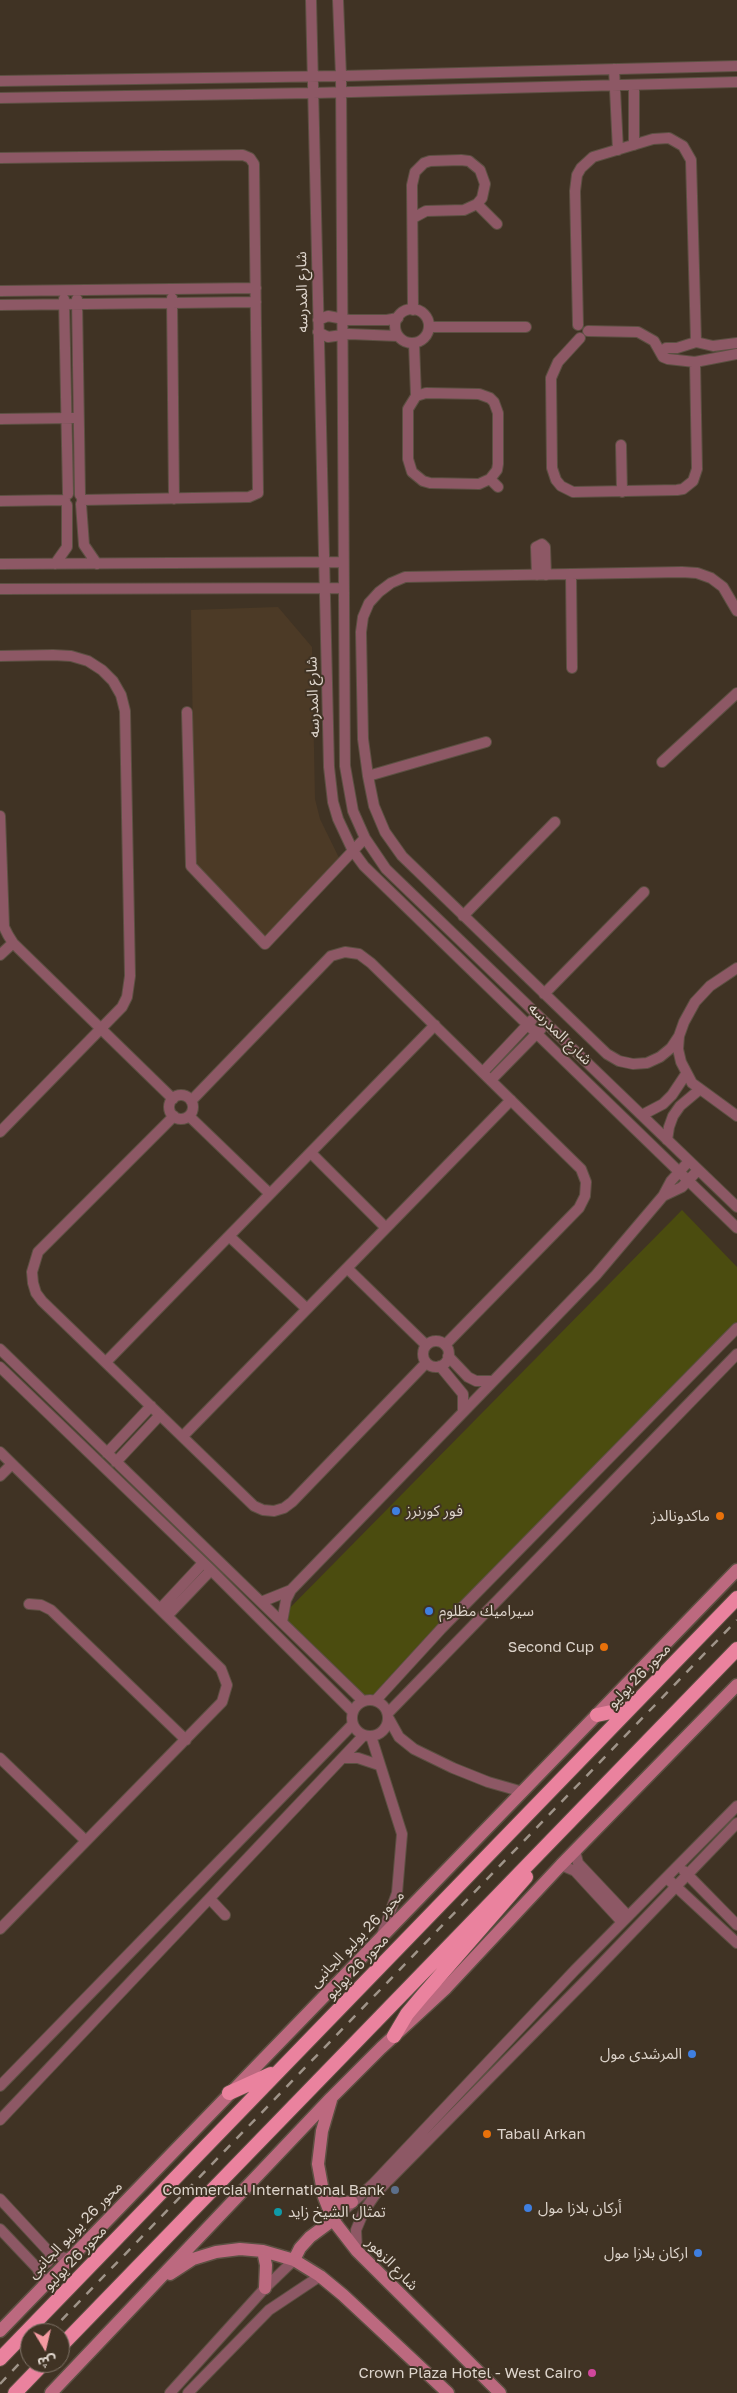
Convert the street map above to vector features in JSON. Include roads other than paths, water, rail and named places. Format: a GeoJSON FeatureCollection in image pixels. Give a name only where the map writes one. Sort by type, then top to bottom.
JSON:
{"type":"FeatureCollection","features":[{"type":"Feature","properties":{"kind":"highway","name":"محور 26 يوليو"},"geometry":{"type":"LineString","coordinates":[[0,2359],[737,1598]]}},
{"type":"Feature","properties":{"kind":"highway"},"geometry":{"type":"LineString","coordinates":[[70,2337],[737,1649]]}},
{"type":"Feature","properties":{"kind":"highway"},"geometry":{"type":"LineString","coordinates":[[597,1715],[630,1708]]}},
{"type":"Feature","properties":{"kind":"highway"},"geometry":{"type":"LineString","coordinates":[[394,2036],[407,2014],[523,1882],[538,1854]]}},
{"type":"Feature","properties":{"kind":"highway"},"geometry":{"type":"LineString","coordinates":[[229,2093],[279,2071]]}},
{"type":"Feature","properties":{"kind":"highway"},"geometry":{"type":"LineString","coordinates":[[16,2393],[35,2373]]}},
{"type":"Feature","properties":{"kind":"main road","name":"محور 26 يوليو الجانبى"},"geometry":{"type":"LineString","coordinates":[[0,2331],[737,1570]]}},
{"type":"Feature","properties":{"kind":"main road"},"geometry":{"type":"LineString","coordinates":[[51,2393],[331,2098],[446,1988],[575,1851],[737,1685]]}},
{"type":"Feature","properties":{"kind":"main road","name":"شارع الزهور"},"geometry":{"type":"LineString","coordinates":[[331,2098],[319,2147],[320,2181],[333,2220],[356,2251],[500,2393]]}},
{"type":"Feature","properties":{"kind":"main road"},"geometry":{"type":"LineString","coordinates":[[324,2197],[338,2204],[352,2202]]}},
{"type":"Feature","properties":{"kind":"main road"},"geometry":{"type":"LineString","coordinates":[[294,2260],[300,2248],[310,2237],[333,2220]]}},
{"type":"Feature","properties":{"kind":"main road"},"geometry":{"type":"LineString","coordinates":[[154,2284],[193,2259],[216,2252],[240,2249],[263,2251],[294,2260],[320,2276],[359,2309],[448,2393]]}},
{"type":"Feature","properties":{"kind":"main road"},"geometry":{"type":"LineString","coordinates":[[263,2251],[266,2265],[265,2288]]}},
{"type":"Feature","properties":{"kind":"street","name":"شارع المدرسه"},"geometry":{"type":"LineString","coordinates":[[311,0],[323,562],[330,784],[338,819],[353,851],[364,866],[737,1228]]}},
{"type":"Feature","properties":{"kind":"street","name":"شارع المدرسه"},"geometry":{"type":"LineString","coordinates":[[338,0],[341,76],[344,706],[346,781],[353,811],[365,838],[386,869],[737,1207]]}},
{"type":"Feature","properties":{"kind":"street"},"geometry":{"type":"LineString","coordinates":[[0,81],[341,76],[737,66]]}},
{"type":"Feature","properties":{"kind":"street"},"geometry":{"type":"LineString","coordinates":[[614,69],[618,150]]}},
{"type":"Feature","properties":{"kind":"street"},"geometry":{"type":"LineString","coordinates":[[0,98],[341,93],[737,82]]}},
{"type":"Feature","properties":{"kind":"street"},"geometry":{"type":"LineString","coordinates":[[634,85],[634,145]]}},
{"type":"Feature","properties":{"kind":"street"},"geometry":{"type":"LineString","coordinates":[[695,362],[697,469],[693,481],[683,489],[677,490],[573,492],[561,486],[553,474],[550,378],[558,362],[584,335],[585,325],[578,325],[575,182],[577,175],[586,162],[593,157],[661,138],[669,138],[683,146],[690,160],[696,342]]}},
{"type":"Feature","properties":{"kind":"street"},"geometry":{"type":"LineString","coordinates":[[0,158],[247,156],[253,161],[259,490],[252,497],[81,500],[74,508],[67,500]]}},
{"type":"Feature","properties":{"kind":"street"},"geometry":{"type":"LineString","coordinates":[[413,218],[426,211],[464,210],[477,204],[482,198],[485,184],[480,170],[475,165],[462,160],[430,161],[419,167],[413,178],[413,218],[414,310]]}},
{"type":"Feature","properties":{"kind":"street"},"geometry":{"type":"LineString","coordinates":[[477,204],[497,224]]}},
{"type":"Feature","properties":{"kind":"street"},"geometry":{"type":"LineString","coordinates":[[0,292],[256,288]]}},
{"type":"Feature","properties":{"kind":"street"},"geometry":{"type":"LineString","coordinates":[[171,289],[174,499]]}},
{"type":"Feature","properties":{"kind":"street"},"geometry":{"type":"LineString","coordinates":[[77,290],[82,540],[86,550],[97,564]]}},
{"type":"Feature","properties":{"kind":"street"},"geometry":{"type":"LineString","coordinates":[[55,564],[64,553],[68,540],[64,291]]}},
{"type":"Feature","properties":{"kind":"street"},"geometry":{"type":"LineString","coordinates":[[0,305],[256,302]]}},
{"type":"Feature","properties":{"kind":"street"},"geometry":{"type":"LineString","coordinates":[[414,310],[423,313],[429,327],[426,336],[414,343],[405,342],[398,336],[395,327],[398,318],[403,312],[414,310]]}},
{"type":"Feature","properties":{"kind":"street"},"geometry":{"type":"LineString","coordinates":[[318,320],[328,316],[342,319],[387,320],[398,318]]}},
{"type":"Feature","properties":{"kind":"street"},"geometry":{"type":"LineString","coordinates":[[429,327],[526,327]]}},
{"type":"Feature","properties":{"kind":"street"},"geometry":{"type":"LineString","coordinates":[[318,332],[328,337],[342,334],[398,336]]}},
{"type":"Feature","properties":{"kind":"street"},"geometry":{"type":"LineString","coordinates":[[584,335],[638,332],[649,337],[662,351],[665,359],[695,362],[737,354]]}},
{"type":"Feature","properties":{"kind":"street"},"geometry":{"type":"LineString","coordinates":[[662,351],[666,348],[677,348],[696,342],[713,346],[737,343]]}},
{"type":"Feature","properties":{"kind":"street"},"geometry":{"type":"LineString","coordinates":[[414,343],[416,396],[408,409],[408,458],[412,472],[423,481],[430,483],[494,483],[498,464],[498,413],[494,402],[490,398],[479,394],[426,393],[416,396]]}},
{"type":"Feature","properties":{"kind":"street"},"geometry":{"type":"LineString","coordinates":[[0,420],[79,418]]}},
{"type":"Feature","properties":{"kind":"street"},"geometry":{"type":"LineString","coordinates":[[621,445],[622,492]]}},
{"type":"Feature","properties":{"kind":"street"},"geometry":{"type":"LineString","coordinates":[[0,501],[67,500],[76,492],[81,500]]}},
{"type":"Feature","properties":{"kind":"street"},"geometry":{"type":"LineString","coordinates":[[68,540],[82,540]]}},
{"type":"Feature","properties":{"kind":"street"},"geometry":{"type":"LineString","coordinates":[[0,564],[344,562]]}},
{"type":"Feature","properties":{"kind":"street"},"geometry":{"type":"LineString","coordinates":[[737,610],[723,587],[711,578],[697,573],[405,577],[391,583],[379,592],[369,604],[363,617],[362,632],[363,739],[374,806],[385,832],[402,856],[606,1054],[619,1061],[633,1064],[647,1063],[660,1058],[671,1048],[679,1036],[695,1002],[710,986],[737,968]]}},
{"type":"Feature","properties":{"kind":"street"},"geometry":{"type":"LineString","coordinates":[[571,574],[572,668]]}},
{"type":"Feature","properties":{"kind":"street"},"geometry":{"type":"LineString","coordinates":[[0,589],[344,588]]}},
{"type":"Feature","properties":{"kind":"street"},"geometry":{"type":"LineString","coordinates":[[0,656],[71,656],[88,661],[102,670],[113,681],[121,695],[126,711],[130,987],[122,1006],[102,1029],[0,1132]]}},
{"type":"Feature","properties":{"kind":"street"},"geometry":{"type":"LineString","coordinates":[[662,762],[737,693]]}},
{"type":"Feature","properties":{"kind":"street"},"geometry":{"type":"LineString","coordinates":[[329,706],[344,706]]}},
{"type":"Feature","properties":{"kind":"street"},"geometry":{"type":"LineString","coordinates":[[187,712],[190,864],[264,944],[365,838]]}},
{"type":"Feature","properties":{"kind":"street"},"geometry":{"type":"LineString","coordinates":[[368,776],[486,742]]}},
{"type":"Feature","properties":{"kind":"street"},"geometry":{"type":"LineString","coordinates":[[0,816],[4,927],[13,943],[173,1099]]}},
{"type":"Feature","properties":{"kind":"street"},"geometry":{"type":"LineString","coordinates":[[463,916],[556,822]]}},
{"type":"Feature","properties":{"kind":"street"},"geometry":{"type":"LineString","coordinates":[[544,994],[644,892]]}},
{"type":"Feature","properties":{"kind":"street"},"geometry":{"type":"LineString","coordinates":[[0,955],[13,943]]}},
{"type":"Feature","properties":{"kind":"street"},"geometry":{"type":"LineString","coordinates":[[191,1101],[331,956],[345,952],[359,954],[371,963],[581,1169],[586,1182],[585,1196],[579,1208],[445,1345]]}},
{"type":"Feature","properties":{"kind":"street"},"geometry":{"type":"LineString","coordinates":[[483,1072],[538,1014]]}},
{"type":"Feature","properties":{"kind":"street"},"geometry":{"type":"LineString","coordinates":[[491,1080],[547,1023]]}},
{"type":"Feature","properties":{"kind":"street"},"geometry":{"type":"LineString","coordinates":[[106,1362],[435,1025]]}},
{"type":"Feature","properties":{"kind":"street"},"geometry":{"type":"LineString","coordinates":[[679,1036],[680,1056],[686,1074],[699,1090],[737,1116]]}},
{"type":"Feature","properties":{"kind":"street"},"geometry":{"type":"LineString","coordinates":[[642,1115],[668,1100],[680,1086],[686,1074]]}},
{"type":"Feature","properties":{"kind":"street"},"geometry":{"type":"LineString","coordinates":[[667,1140],[673,1116],[685,1101],[699,1090]]}},
{"type":"Feature","properties":{"kind":"street"},"geometry":{"type":"LineString","coordinates":[[185,1096],[191,1101],[193,1109],[189,1116],[180,1119],[174,1116],[169,1108],[173,1099],[185,1096]]}},
{"type":"Feature","properties":{"kind":"street"},"geometry":{"type":"LineString","coordinates":[[183,1436],[511,1100]]}},
{"type":"Feature","properties":{"kind":"street"},"geometry":{"type":"LineString","coordinates":[[174,1116],[38,1252],[32,1272],[36,1293],[160,1415],[254,1506],[269,1510],[284,1508],[426,1362]]}},
{"type":"Feature","properties":{"kind":"street"},"geometry":{"type":"LineString","coordinates":[[189,1116],[270,1194]]}},
{"type":"Feature","properties":{"kind":"street"},"geometry":{"type":"LineString","coordinates":[[310,1152],[386,1228]]}},
{"type":"Feature","properties":{"kind":"street"},"geometry":{"type":"LineString","coordinates":[[282,1622],[283,1610],[291,1590],[596,1275],[663,1196],[689,1161]]}},
{"type":"Feature","properties":{"kind":"street"},"geometry":{"type":"LineString","coordinates":[[663,1196],[678,1190],[698,1170]]}},
{"type":"Feature","properties":{"kind":"street"},"geometry":{"type":"LineString","coordinates":[[229,1236],[307,1309]]}},
{"type":"Feature","properties":{"kind":"street"},"geometry":{"type":"LineString","coordinates":[[347,1268],[426,1345]]}},
{"type":"Feature","properties":{"kind":"street"},"geometry":{"type":"LineString","coordinates":[[376,1700],[435,1636],[737,1328]]}},
{"type":"Feature","properties":{"kind":"street"},"geometry":{"type":"LineString","coordinates":[[426,1345],[438,1341],[445,1345],[448,1356],[468,1377],[476,1380],[493,1381]]}},
{"type":"Feature","properties":{"kind":"street"},"geometry":{"type":"LineString","coordinates":[[426,1345],[423,1354],[426,1362],[433,1366],[440,1366],[459,1386],[465,1403],[463,1412]]}},
{"type":"Feature","properties":{"kind":"street"},"geometry":{"type":"LineString","coordinates":[[0,1349],[363,1701]]}},
{"type":"Feature","properties":{"kind":"street"},"geometry":{"type":"LineString","coordinates":[[0,2120],[343,1758],[368,1736],[383,1731],[388,1716],[737,1354]]}},
{"type":"Feature","properties":{"kind":"street"},"geometry":{"type":"LineString","coordinates":[[440,1366],[448,1356]]}},
{"type":"Feature","properties":{"kind":"street"},"geometry":{"type":"LineString","coordinates":[[0,1367],[207,1567],[353,1712]]}},
{"type":"Feature","properties":{"kind":"street"},"geometry":{"type":"LineString","coordinates":[[459,1386],[468,1377]]}},
{"type":"Feature","properties":{"kind":"street"},"geometry":{"type":"LineString","coordinates":[[107,1454],[151,1406]]}},
{"type":"Feature","properties":{"kind":"street"},"geometry":{"type":"LineString","coordinates":[[116,1462],[160,1415]]}},
{"type":"Feature","properties":{"kind":"street"},"geometry":{"type":"LineString","coordinates":[[74,1438],[82,1429]]}},
{"type":"Feature","properties":{"kind":"street"},"geometry":{"type":"LineString","coordinates":[[0,1452],[221,1669],[227,1680],[227,1691],[222,1702],[0,1929]]}},
{"type":"Feature","properties":{"kind":"street"},"geometry":{"type":"LineString","coordinates":[[0,1476],[12,1464]]}},
{"type":"Feature","properties":{"kind":"street"},"geometry":{"type":"LineString","coordinates":[[142,1504],[150,1495]]}},
{"type":"Feature","properties":{"kind":"street"},"geometry":{"type":"LineString","coordinates":[[163,1612],[207,1567]]}},
{"type":"Feature","properties":{"kind":"street"},"geometry":{"type":"LineString","coordinates":[[261,1602],[291,1590]]}},
{"type":"Feature","properties":{"kind":"street"},"geometry":{"type":"LineString","coordinates":[[29,1604],[41,1605],[51,1610],[186,1740]]}},
{"type":"Feature","properties":{"kind":"street"},"geometry":{"type":"LineString","coordinates":[[329,1688],[340,1678]]}},
{"type":"Feature","properties":{"kind":"street"},"geometry":{"type":"LineString","coordinates":[[368,1736],[359,1733],[353,1724],[353,1712],[363,1701],[376,1700],[381,1703],[401,1739],[414,1749],[479,1779],[523,1792]]}},
{"type":"Feature","properties":{"kind":"street"},"geometry":{"type":"LineString","coordinates":[[0,2086],[353,1724]]}},
{"type":"Feature","properties":{"kind":"street"},"geometry":{"type":"LineString","coordinates":[[368,1736],[385,1778],[402,1834],[397,1893],[381,1938]]}},
{"type":"Feature","properties":{"kind":"street"},"geometry":{"type":"LineString","coordinates":[[0,1758],[86,1841]]}},
{"type":"Feature","properties":{"kind":"street"},"geometry":{"type":"LineString","coordinates":[[343,1758],[365,1760],[379,1765]]}},
{"type":"Feature","properties":{"kind":"street"},"geometry":{"type":"LineString","coordinates":[[333,2220],[373,2184],[571,1975],[737,1806]]}},
{"type":"Feature","properties":{"kind":"street"},"geometry":{"type":"LineString","coordinates":[[356,2251],[356,2230],[371,2199],[737,1823]]}},
{"type":"Feature","properties":{"kind":"street"},"geometry":{"type":"LineString","coordinates":[[575,1851],[578,1863],[625,1919]]}},
{"type":"Feature","properties":{"kind":"street"},"geometry":{"type":"LineString","coordinates":[[678,1865],[737,1925]]}},
{"type":"Feature","properties":{"kind":"street"},"geometry":{"type":"LineString","coordinates":[[561,1866],[575,1871],[625,1919]]}},
{"type":"Feature","properties":{"kind":"street"},"geometry":{"type":"LineString","coordinates":[[666,1877],[737,1943]]}},
{"type":"Feature","properties":{"kind":"street"},"geometry":{"type":"LineString","coordinates":[[699,1908],[709,1897]]}},
{"type":"Feature","properties":{"kind":"street"},"geometry":{"type":"LineString","coordinates":[[210,1899],[225,1915]]}},
{"type":"Feature","properties":{"kind":"street"},"geometry":{"type":"LineString","coordinates":[[571,1975],[582,1984]]}},
{"type":"Feature","properties":{"kind":"street"},"geometry":{"type":"LineString","coordinates":[[0,2199],[51,2254],[69,2259]]}},
{"type":"Feature","properties":{"kind":"street"},"geometry":{"type":"LineString","coordinates":[[0,2230],[37,2268],[45,2284]]}},
{"type":"Feature","properties":{"kind":"street"},"geometry":{"type":"LineString","coordinates":[[37,2268],[48,2262],[51,2254]]}},
{"type":"Feature","properties":{"kind":"street"},"geometry":{"type":"LineString","coordinates":[[170,2393],[265,2288],[294,2260]]}},
{"type":"Feature","properties":{"kind":"street"},"geometry":{"type":"LineString","coordinates":[[188,2393],[269,2310],[320,2276]]}},
{"type":"Feature","properties":{"kind":"street"},"geometry":{"type":"LineString","coordinates":[[201,2359],[211,2369]]}},
{"type":"Feature","properties":{"kind":"railway"},"geometry":{"type":"LineString","coordinates":[[59,2323],[737,1620]]}},
{"type":"Feature","properties":{"kind":"railway"},"geometry":{"type":"LineString","coordinates":[[0,2384],[20,2363]]}},
{"type":"Feature","properties":{"kind":"place","name":"فور كورنرز"},"geometry":{"type":"Point","coordinates":[396,1511]}},
{"type":"Feature","properties":{"kind":"place","name":"ماكدونالدز"},"geometry":{"type":"Point","coordinates":[720,1516]}},
{"type":"Feature","properties":{"kind":"place","name":"سيراميك مظلوم"},"geometry":{"type":"Point","coordinates":[429,1611]}},
{"type":"Feature","properties":{"kind":"place","name":"Second Cup"},"geometry":{"type":"Point","coordinates":[604,1647]}},
{"type":"Feature","properties":{"kind":"place","name":"المرشدى مول"},"geometry":{"type":"Point","coordinates":[692,2054]}},
{"type":"Feature","properties":{"kind":"place","name":"Tabali Arkan"},"geometry":{"type":"Point","coordinates":[487,2134]}},
{"type":"Feature","properties":{"kind":"place","name":"Commercial International Bank"},"geometry":{"type":"Point","coordinates":[395,2190]}},
{"type":"Feature","properties":{"kind":"place","name":"أركان بلازا مول"},"geometry":{"type":"Point","coordinates":[528,2208]}},
{"type":"Feature","properties":{"kind":"place","name":"تمثال الشيخ زايد"},"geometry":{"type":"Point","coordinates":[278,2212]}},
{"type":"Feature","properties":{"kind":"place","name":"اركان بلازا مول"},"geometry":{"type":"Point","coordinates":[698,2253]}},
{"type":"Feature","properties":{"kind":"place","name":"Crown Plaza Hotel - West Cairo"},"geometry":{"type":"Point","coordinates":[592,2373]}}]}
